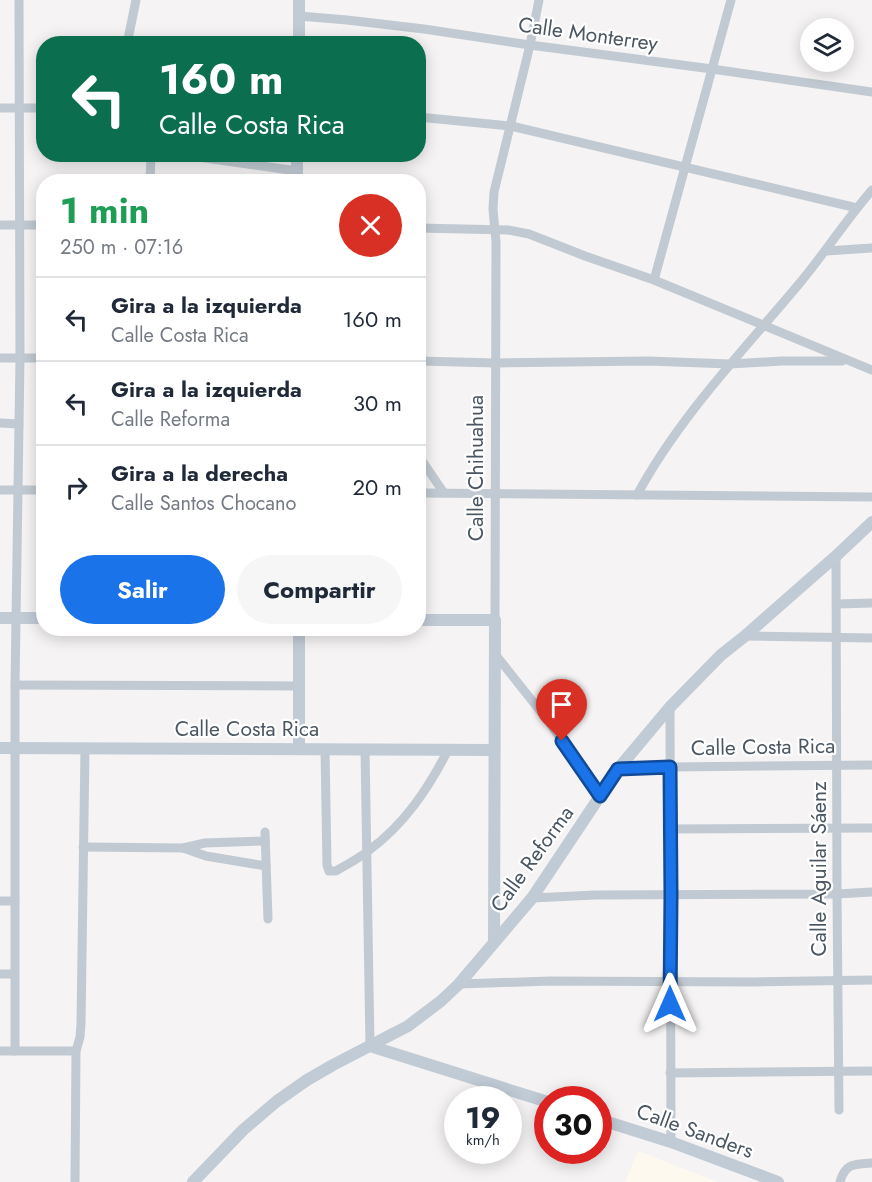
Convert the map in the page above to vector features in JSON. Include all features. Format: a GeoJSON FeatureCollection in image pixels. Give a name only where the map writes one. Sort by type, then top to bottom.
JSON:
{"type":"FeatureCollection","features":[{"type":"Feature","properties":{"kind":"street"},"geometry":{"type":"LineString","coordinates":[[15,1051],[14,748],[20,358],[19,0]]}},
{"type":"Feature","properties":{"kind":"street"},"geometry":{"type":"LineString","coordinates":[[128,36],[136,0]]}},
{"type":"Feature","properties":{"kind":"street"},"geometry":{"type":"LineString","coordinates":[[299,0],[299,36]]}},
{"type":"Feature","properties":{"kind":"street","name":"Calle Chihuahua"},"geometry":{"type":"LineString","coordinates":[[494,942],[496,363],[493,209],[494,192],[539,0]]}},
{"type":"Feature","properties":{"kind":"street"},"geometry":{"type":"LineString","coordinates":[[654,280],[732,0]]}},
{"type":"Feature","properties":{"kind":"street","name":"Calle Monterrey"},"geometry":{"type":"LineString","coordinates":[[299,16],[424,28],[530,45],[872,92]]}},
{"type":"Feature","properties":{"kind":"street"},"geometry":{"type":"LineString","coordinates":[[0,108],[36,108]]}},
{"type":"Feature","properties":{"kind":"street"},"geometry":{"type":"LineString","coordinates":[[426,118],[511,126],[857,208]]}},
{"type":"Feature","properties":{"kind":"street"},"geometry":{"type":"LineString","coordinates":[[221,162],[286,174]]}},
{"type":"Feature","properties":{"kind":"street"},"geometry":{"type":"LineString","coordinates":[[637,495],[685,421],[826,251],[872,190]]}},
{"type":"Feature","properties":{"kind":"street"},"geometry":{"type":"LineString","coordinates":[[0,225],[36,225]]}},
{"type":"Feature","properties":{"kind":"street"},"geometry":{"type":"LineString","coordinates":[[426,228],[508,230],[529,234],[654,280],[872,370]]}},
{"type":"Feature","properties":{"kind":"street"},"geometry":{"type":"LineString","coordinates":[[826,251],[872,248]]}},
{"type":"Feature","properties":{"kind":"street"},"geometry":{"type":"LineString","coordinates":[[0,358],[36,358]]}},
{"type":"Feature","properties":{"kind":"street"},"geometry":{"type":"LineString","coordinates":[[426,361],[496,363],[648,361],[730,364],[848,361]]}},
{"type":"Feature","properties":{"kind":"street"},"geometry":{"type":"LineString","coordinates":[[0,423],[18,424]]}},
{"type":"Feature","properties":{"kind":"street"},"geometry":{"type":"LineString","coordinates":[[426,467],[444,493]]}},
{"type":"Feature","properties":{"kind":"street"},"geometry":{"type":"LineString","coordinates":[[0,490],[36,490]]}},
{"type":"Feature","properties":{"kind":"street"},"geometry":{"type":"LineString","coordinates":[[426,493],[872,497]]}},
{"type":"Feature","properties":{"kind":"street","name":"Calle Reforma"},"geometry":{"type":"LineString","coordinates":[[194,1182],[243,1130],[277,1101],[306,1080],[408,1026],[459,984],[532,898],[618,769],[670,707],[721,656],[872,522]]}},
{"type":"Feature","properties":{"kind":"street","name":"Calle Aguilar Sáenz"},"geometry":{"type":"LineString","coordinates":[[836,556],[839,1110]]}},
{"type":"Feature","properties":{"kind":"street"},"geometry":{"type":"LineString","coordinates":[[837,604],[872,603]]}},
{"type":"Feature","properties":{"kind":"street"},"geometry":{"type":"LineString","coordinates":[[0,618],[36,618]]}},
{"type":"Feature","properties":{"kind":"street"},"geometry":{"type":"LineString","coordinates":[[426,620],[495,620]]}},
{"type":"Feature","properties":{"kind":"street"},"geometry":{"type":"LineString","coordinates":[[299,636],[299,749]]}},
{"type":"Feature","properties":{"kind":"street"},"geometry":{"type":"LineString","coordinates":[[745,636],[872,638]]}},
{"type":"Feature","properties":{"kind":"street"},"geometry":{"type":"LineString","coordinates":[[495,654],[549,722],[600,796]]}},
{"type":"Feature","properties":{"kind":"street"},"geometry":{"type":"LineString","coordinates":[[15,686],[299,686]]}},
{"type":"Feature","properties":{"kind":"street"},"geometry":{"type":"LineString","coordinates":[[670,707],[671,1142]]}},
{"type":"Feature","properties":{"kind":"street","name":"Calle Costa Rica"},"geometry":{"type":"LineString","coordinates":[[0,748],[494,750]]}},
{"type":"Feature","properties":{"kind":"street"},"geometry":{"type":"LineString","coordinates":[[75,1182],[76,1051],[81,1024],[85,748]]}},
{"type":"Feature","properties":{"kind":"street"},"geometry":{"type":"LineString","coordinates":[[325,749],[328,868],[332,872],[368,851],[386,837],[411,810],[433,778],[448,750]]}},
{"type":"Feature","properties":{"kind":"street"},"geometry":{"type":"LineString","coordinates":[[365,749],[370,1046],[534,1098]]}},
{"type":"Feature","properties":{"kind":"street","name":"Calle Costa Rica"},"geometry":{"type":"LineString","coordinates":[[618,769],[872,765]]}},
{"type":"Feature","properties":{"kind":"street"},"geometry":{"type":"LineString","coordinates":[[670,829],[872,828]]}},
{"type":"Feature","properties":{"kind":"street"},"geometry":{"type":"LineString","coordinates":[[83,847],[183,848],[265,836],[268,919]]}},
{"type":"Feature","properties":{"kind":"street"},"geometry":{"type":"LineString","coordinates":[[183,848],[206,856],[266,866]]}},
{"type":"Feature","properties":{"kind":"street"},"geometry":{"type":"LineString","coordinates":[[532,898],[595,895],[872,892]]}},
{"type":"Feature","properties":{"kind":"street"},"geometry":{"type":"LineString","coordinates":[[0,901],[15,901]]}},
{"type":"Feature","properties":{"kind":"street"},"geometry":{"type":"LineString","coordinates":[[0,974],[14,974]]}},
{"type":"Feature","properties":{"kind":"street"},"geometry":{"type":"LineString","coordinates":[[459,984],[550,981],[872,980]]}},
{"type":"Feature","properties":{"kind":"street"},"geometry":{"type":"LineString","coordinates":[[0,1051],[76,1051]]}},
{"type":"Feature","properties":{"kind":"street"},"geometry":{"type":"LineString","coordinates":[[670,1073],[872,1071]]}},
{"type":"Feature","properties":{"kind":"street","name":"Calle Sanders"},"geometry":{"type":"LineString","coordinates":[[612,1123],[671,1142],[777,1182]]}},
{"type":"Feature","properties":{"kind":"street"},"geometry":{"type":"LineString","coordinates":[[840,1182],[844,1170],[850,1166],[872,1163]]}},
{"type":"Feature","properties":{"kind":"shaded area"},"geometry":{"type":"Polygon","coordinates":[[[638,1151],[707,1178],[718,1182],[625,1182],[638,1151]]]}},
{"type":"Feature","properties":{"kind":"route"},"geometry":{"type":"LineString","coordinates":[[562,741],[600,796],[618,769],[670,767],[670,1004]]}}]}
